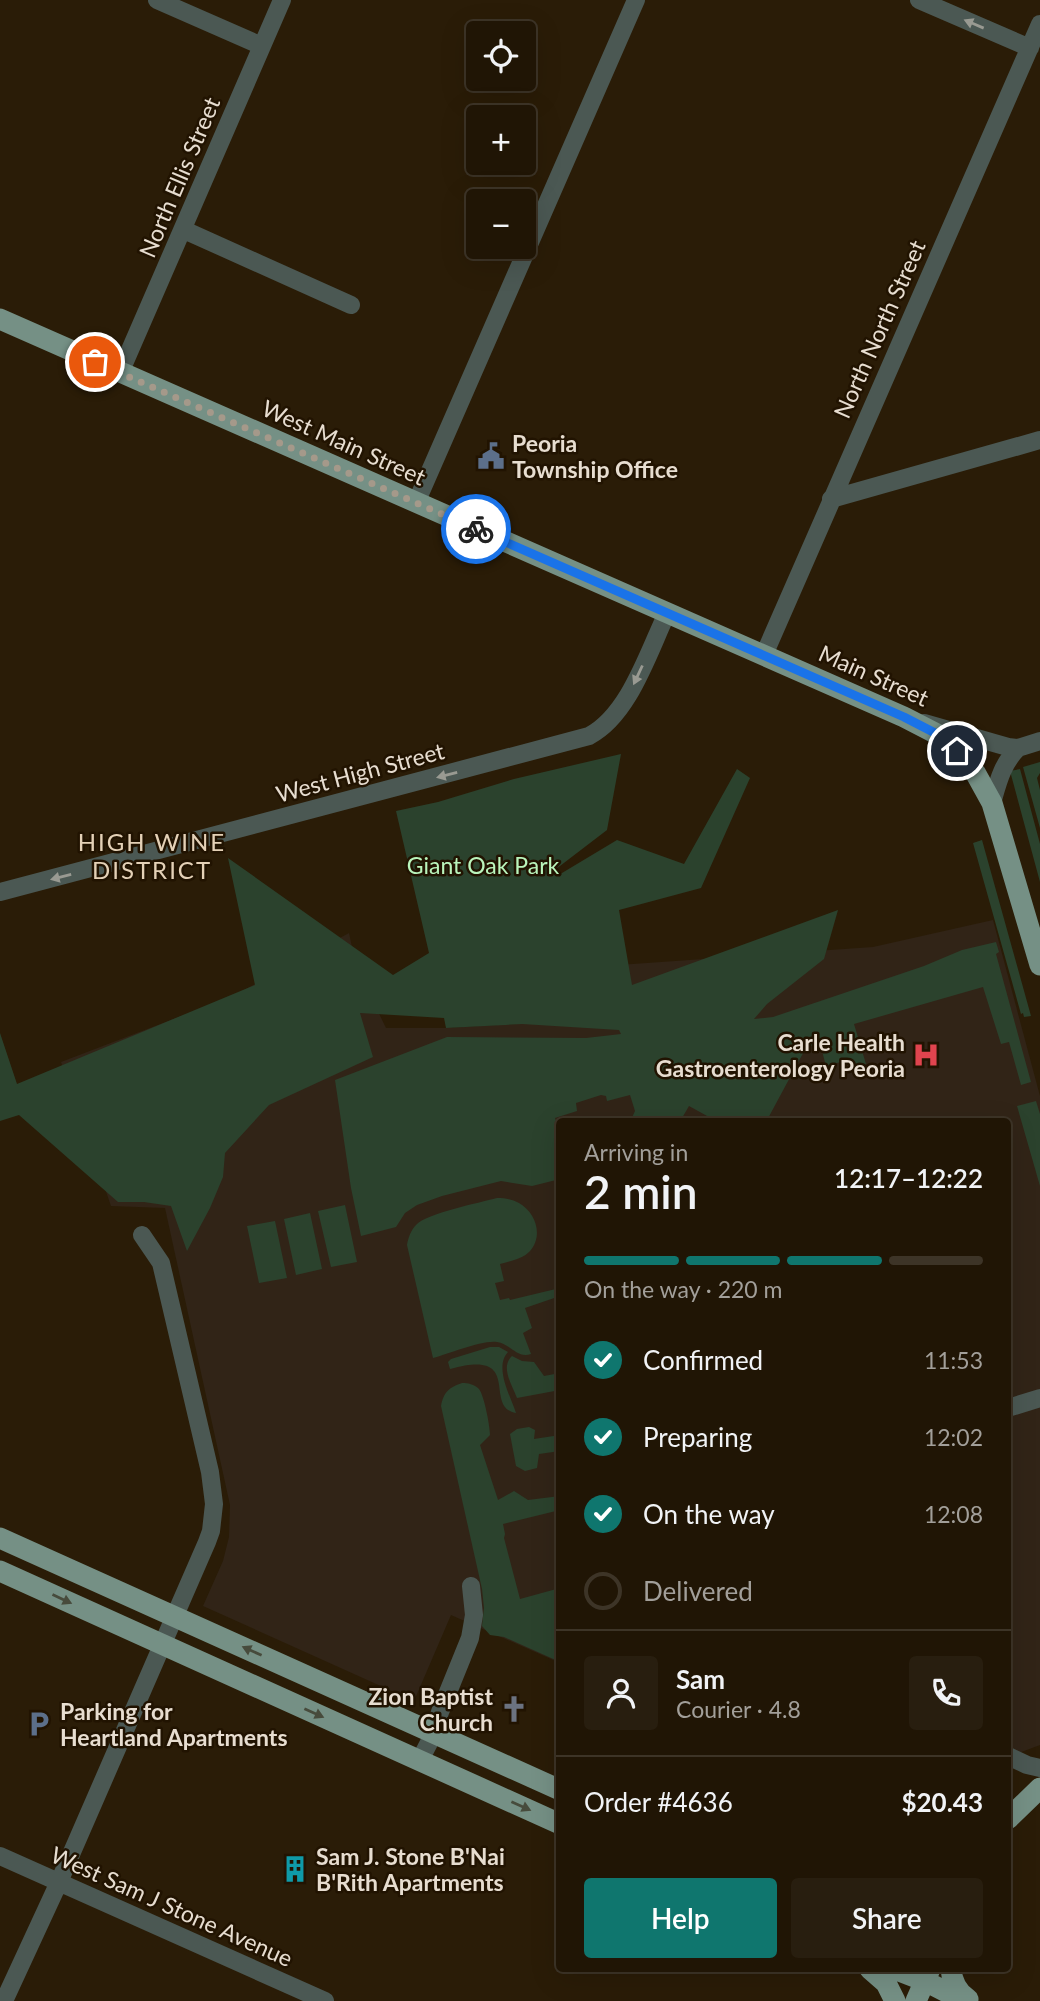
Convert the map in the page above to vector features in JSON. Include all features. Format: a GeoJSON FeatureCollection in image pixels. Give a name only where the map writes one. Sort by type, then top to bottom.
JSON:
{"type":"FeatureCollection","features":[{"type":"Feature","properties":{"kind":"main road","name":"West Main Street"},"geometry":{"type":"LineString","coordinates":[[0,319],[667,613]]}},
{"type":"Feature","properties":{"kind":"main road","name":"Main Street"},"geometry":{"type":"LineString","coordinates":[[667,613],[904,717],[935,733],[957,751],[976,774],[992,803],[1040,965]]}},
{"type":"Feature","properties":{"kind":"main road"},"geometry":{"type":"LineString","coordinates":[[0,1538],[556,1788]]}},
{"type":"Feature","properties":{"kind":"main road"},"geometry":{"type":"LineString","coordinates":[[0,1571],[556,1822]]}},
{"type":"Feature","properties":{"kind":"main road"},"geometry":{"type":"LineString","coordinates":[[1011,1816],[1040,1788]]}},
{"type":"Feature","properties":{"kind":"main road"},"geometry":{"type":"LineString","coordinates":[[873,1972],[886,1983],[895,2001]]}},
{"type":"Feature","properties":{"kind":"main road"},"geometry":{"type":"LineString","coordinates":[[903,1972],[926,1980],[964,2001]]}},
{"type":"Feature","properties":{"kind":"main road"},"geometry":{"type":"LineString","coordinates":[[952,1972],[958,1991],[972,2001]]}},
{"type":"Feature","properties":{"kind":"main road"},"geometry":{"type":"LineString","coordinates":[[916,2001],[926,1980]]}},
{"type":"Feature","properties":{"kind":"street"},"geometry":{"type":"LineString","coordinates":[[158,0],[262,46]]}},
{"type":"Feature","properties":{"kind":"street","name":"North Ellis Street"},"geometry":{"type":"LineString","coordinates":[[120,373],[282,0]]}},
{"type":"Feature","properties":{"kind":"street"},"geometry":{"type":"LineString","coordinates":[[415,503],[636,0]]}},
{"type":"Feature","properties":{"kind":"street"},"geometry":{"type":"LineString","coordinates":[[919,0],[1030,48]]}},
{"type":"Feature","properties":{"kind":"street","name":"North North Street"},"geometry":{"type":"LineString","coordinates":[[764,654],[1040,24]]}},
{"type":"Feature","properties":{"kind":"street"},"geometry":{"type":"LineString","coordinates":[[184,230],[351,306]]}},
{"type":"Feature","properties":{"kind":"street"},"geometry":{"type":"LineString","coordinates":[[831,499],[1040,440]]}},
{"type":"Feature","properties":{"kind":"street","name":"West High Street"},"geometry":{"type":"LineString","coordinates":[[0,892],[589,736],[607,724],[625,701],[667,613]]}},
{"type":"Feature","properties":{"kind":"street"},"geometry":{"type":"LineString","coordinates":[[904,717],[1008,747],[1018,748],[1040,741]]}},
{"type":"Feature","properties":{"kind":"street"},"geometry":{"type":"LineString","coordinates":[[992,803],[1000,773],[1018,748]]}},
{"type":"Feature","properties":{"kind":"street"},"geometry":{"type":"LineString","coordinates":[[4,2001],[176,1617],[211,1531],[214,1504],[212,1483],[161,1263],[142,1235]]}},
{"type":"Feature","properties":{"kind":"street"},"geometry":{"type":"LineString","coordinates":[[1011,1407],[1040,1398]]}},
{"type":"Feature","properties":{"kind":"street"},"geometry":{"type":"LineString","coordinates":[[420,1760],[434,1733],[474,1627],[471,1586]]}},
{"type":"Feature","properties":{"kind":"street"},"geometry":{"type":"LineString","coordinates":[[1011,1757],[1040,1768]]}},
{"type":"Feature","properties":{"kind":"street","name":"West Sam J Stone Avenue"},"geometry":{"type":"LineString","coordinates":[[0,1856],[325,2001]]}},
{"type":"Feature","properties":{"kind":"shaded area"},"geometry":{"type":"Polygon","coordinates":[[[993,920],[1040,1096],[1040,1745],[1011,1756],[1011,1118],[556,1118],[556,1661],[451,1615],[414,1701],[203,1606],[223,1561],[229,1537],[230,1505],[165,1208],[111,1206],[61,1062],[231,997],[349,933],[356,966],[386,1028],[446,1028],[587,1020],[576,968],[873,947],[993,920]]]}},
{"type":"Feature","properties":{"kind":"green space","name":"Giant Oak Park"},"geometry":{"type":"Polygon","coordinates":[[[621,754],[607,830],[556,869],[557,876],[617,840],[684,864],[737,769],[750,778],[701,888],[619,910],[632,985],[838,910],[824,959],[767,1004],[754,1019],[773,1017],[924,966],[962,950],[996,942],[999,952],[996,954],[1031,1082],[1021,1085],[1009,1042],[1001,1044],[983,987],[854,1024],[866,1064],[851,1068],[848,1060],[826,1066],[822,1051],[808,1044],[768,1118],[711,1118],[689,1106],[682,1118],[632,1118],[635,1111],[630,1095],[607,1101],[606,1096],[601,1095],[576,1103],[577,1111],[555,1118],[556,1180],[532,1186],[501,1181],[442,1196],[417,1205],[405,1213],[396,1227],[361,1236],[335,1080],[447,1037],[586,1038],[621,1034],[619,1030],[522,1024],[446,1028],[444,1018],[360,1013],[373,1057],[269,1105],[225,1153],[223,1177],[187,1251],[171,1206],[118,1202],[19,1115],[0,1121],[0,1033],[17,1084],[255,985],[228,858],[393,975],[429,953],[396,811],[438,802],[514,779],[621,754]]]}},
{"type":"Feature","properties":{"kind":"green space"},"geometry":{"type":"Polygon","coordinates":[[[1040,762],[1037,778],[1040,790],[1040,828],[1023,767],[1040,762]]]}},
{"type":"Feature","properties":{"kind":"green space"},"geometry":{"type":"Polygon","coordinates":[[[1020,769],[1040,844],[1040,882],[1010,771],[1020,769]]]}},
{"type":"Feature","properties":{"kind":"green space"},"geometry":{"type":"Polygon","coordinates":[[[982,840],[1031,1016],[1024,1017],[1023,1013],[1021,1014],[973,843],[982,840]]]}},
{"type":"Feature","properties":{"kind":"green space"},"geometry":{"type":"Polygon","coordinates":[[[1036,1101],[1040,1114],[1040,1186],[1017,1106],[1036,1101]]]}},
{"type":"Feature","properties":{"kind":"green space"},"geometry":{"type":"Polygon","coordinates":[[[497,1198],[519,1203],[533,1218],[537,1231],[534,1245],[527,1254],[500,1264],[504,1281],[495,1283],[500,1300],[556,1289],[556,1297],[525,1308],[532,1328],[523,1333],[531,1354],[522,1355],[502,1343],[490,1342],[433,1358],[407,1245],[416,1225],[431,1216],[497,1198]]]}},
{"type":"Feature","properties":{"kind":"green space"},"geometry":{"type":"Polygon","coordinates":[[[345,1205],[357,1262],[331,1267],[318,1211],[345,1205]]]}},
{"type":"Feature","properties":{"kind":"green space"},"geometry":{"type":"Polygon","coordinates":[[[310,1213],[322,1269],[296,1275],[284,1219],[310,1213]]]}},
{"type":"Feature","properties":{"kind":"green space"},"geometry":{"type":"Polygon","coordinates":[[[275,1221],[287,1278],[259,1283],[247,1226],[275,1221]]]}},
{"type":"Feature","properties":{"kind":"green space"},"geometry":{"type":"Polygon","coordinates":[[[490,1347],[499,1347],[508,1352],[502,1365],[503,1373],[516,1413],[506,1409],[495,1372],[487,1366],[473,1365],[450,1369],[448,1362],[451,1359],[490,1347]]]}},
{"type":"Feature","properties":{"kind":"green space"},"geometry":{"type":"Polygon","coordinates":[[[512,1356],[522,1361],[534,1362],[544,1376],[556,1374],[556,1391],[517,1398],[507,1371],[512,1356]]]}},
{"type":"Feature","properties":{"kind":"green space"},"geometry":{"type":"Polygon","coordinates":[[[462,1383],[471,1384],[477,1387],[483,1397],[490,1435],[480,1445],[498,1500],[514,1491],[528,1500],[556,1496],[556,1511],[503,1524],[504,1538],[520,1599],[556,1589],[556,1660],[504,1637],[490,1635],[482,1626],[482,1589],[441,1406],[447,1391],[462,1383]]]}},
{"type":"Feature","properties":{"kind":"green space"},"geometry":{"type":"Polygon","coordinates":[[[529,1427],[535,1430],[534,1439],[556,1436],[556,1452],[539,1454],[537,1468],[525,1471],[516,1466],[510,1434],[517,1429],[529,1427]]]}},
{"type":"Feature","properties":{"kind":"way so far"},"geometry":{"type":"LineString","coordinates":[[95,362],[476,529]]}},
{"type":"Feature","properties":{"kind":"place","name":"Peoria Township Office"},"geometry":{"type":"Point","coordinates":[491,456]}},
{"type":"Feature","properties":{"kind":"place","name":"Carle Health Gastroenterology Peoria"},"geometry":{"type":"Point","coordinates":[926,1055]}},
{"type":"Feature","properties":{"kind":"place","name":"Zion Baptist Church"},"geometry":{"type":"Point","coordinates":[514,1709]}},
{"type":"Feature","properties":{"kind":"place","name":"Parking for Heartland Apartments"},"geometry":{"type":"Point","coordinates":[39,1724]}},
{"type":"Feature","properties":{"kind":"place","name":"Sam J. Stone B'Nai B'Rith Apartments"},"geometry":{"type":"Point","coordinates":[295,1869]}},
{"type":"Feature","properties":{"kind":"district","name":"HIGH WINE DISTRICT"},"geometry":{"type":"Point","coordinates":[152,855]}},
{"type":"Feature","properties":{"kind":"route"},"geometry":{"type":"LineString","coordinates":[[476,529],[904,717],[935,733],[957,751]]}}]}
